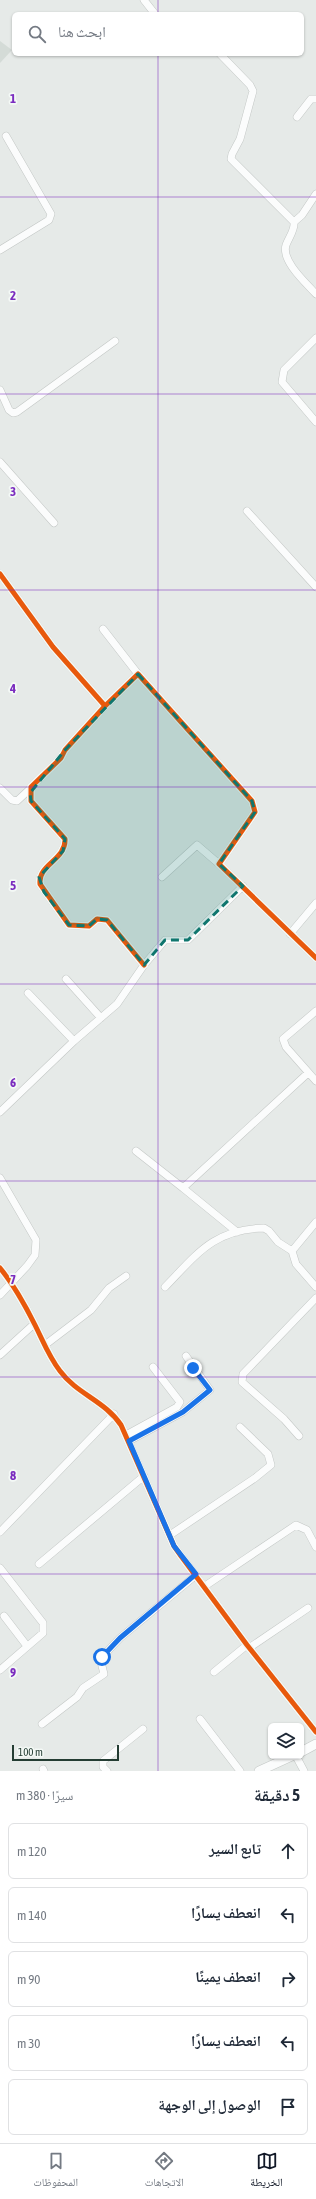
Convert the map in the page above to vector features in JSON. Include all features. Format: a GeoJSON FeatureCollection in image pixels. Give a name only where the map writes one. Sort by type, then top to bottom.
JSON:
{"type":"FeatureCollection","features":[{"type":"Feature","properties":{"kind":"street"},"geometry":{"type":"LineString","coordinates":[[144,0],[153,12]]}},
{"type":"Feature","properties":{"kind":"street"},"geometry":{"type":"LineString","coordinates":[[222,56],[250,85],[253,92],[240,139],[231,159],[294,222],[295,227],[285,249],[286,256],[316,294]]}},
{"type":"Feature","properties":{"kind":"street"},"geometry":{"type":"LineString","coordinates":[[298,117],[311,99],[316,98]]}},
{"type":"Feature","properties":{"kind":"street"},"geometry":{"type":"LineString","coordinates":[[0,250],[49,220],[51,214],[50,208],[6,136]]}},
{"type":"Feature","properties":{"kind":"street"},"geometry":{"type":"LineString","coordinates":[[294,222],[302,215],[316,194]]}},
{"type":"Feature","properties":{"kind":"street"},"geometry":{"type":"LineString","coordinates":[[316,338],[284,370],[282,382],[316,422]]}},
{"type":"Feature","properties":{"kind":"street"},"geometry":{"type":"LineString","coordinates":[[0,390],[9,410],[13,413],[17,412],[115,341]]}},
{"type":"Feature","properties":{"kind":"street"},"geometry":{"type":"LineString","coordinates":[[0,462],[54,523]]}},
{"type":"Feature","properties":{"kind":"street"},"geometry":{"type":"LineString","coordinates":[[247,511],[316,587]]}},
{"type":"Feature","properties":{"kind":"street"},"geometry":{"type":"LineString","coordinates":[[0,574],[53,647],[105,706]]}},
{"type":"Feature","properties":{"kind":"street"},"geometry":{"type":"LineString","coordinates":[[103,629],[138,674],[252,800],[255,812],[219,864]]}},
{"type":"Feature","properties":{"kind":"street"},"geometry":{"type":"LineString","coordinates":[[0,788],[12,800],[17,800],[61,758],[65,750],[105,706],[138,674]]}},
{"type":"Feature","properties":{"kind":"street"},"geometry":{"type":"LineString","coordinates":[[31,787],[31,801],[65,839],[63,851],[39,877],[42,888],[69,925],[89,926],[97,919],[107,920],[144,965]]}},
{"type":"Feature","properties":{"kind":"street"},"geometry":{"type":"LineString","coordinates":[[162,877],[197,845],[243,886],[316,958]]}},
{"type":"Feature","properties":{"kind":"street"},"geometry":{"type":"LineString","coordinates":[[0,1112],[74,1041],[117,1004],[144,965],[165,940],[188,940],[243,886]]}},
{"type":"Feature","properties":{"kind":"street"},"geometry":{"type":"LineString","coordinates":[[290,934],[316,903]]}},
{"type":"Feature","properties":{"kind":"street"},"geometry":{"type":"LineString","coordinates":[[66,979],[101,1018]]}},
{"type":"Feature","properties":{"kind":"street"},"geometry":{"type":"LineString","coordinates":[[28,993],[74,1041]]}},
{"type":"Feature","properties":{"kind":"street"},"geometry":{"type":"LineString","coordinates":[[316,1011],[283,1039],[286,1047],[316,1081]]}},
{"type":"Feature","properties":{"kind":"street"},"geometry":{"type":"LineString","coordinates":[[183,1188],[308,1073]]}},
{"type":"Feature","properties":{"kind":"street"},"geometry":{"type":"LineString","coordinates":[[136,1151],[237,1232]]}},
{"type":"Feature","properties":{"kind":"street"},"geometry":{"type":"LineString","coordinates":[[0,1178],[36,1240],[35,1255],[0,1295]]}},
{"type":"Feature","properties":{"kind":"street"},"geometry":{"type":"LineString","coordinates":[[292,1251],[316,1222]]}},
{"type":"Feature","properties":{"kind":"street"},"geometry":{"type":"LineString","coordinates":[[165,1287],[206,1245],[224,1235],[264,1228],[269,1230],[278,1242],[292,1251],[296,1264],[316,1287]]}},
{"type":"Feature","properties":{"kind":"street"},"geometry":{"type":"LineString","coordinates":[[0,1268],[12,1283],[60,1371],[75,1386],[114,1414],[128,1438],[174,1546],[248,1646],[316,1732]]}},
{"type":"Feature","properties":{"kind":"street"},"geometry":{"type":"LineString","coordinates":[[45,1345],[92,1310],[109,1288],[126,1276]]}},
{"type":"Feature","properties":{"kind":"street"},"geometry":{"type":"LineString","coordinates":[[299,1436],[284,1419],[242,1382],[243,1374],[316,1298]]}},
{"type":"Feature","properties":{"kind":"street"},"geometry":{"type":"LineString","coordinates":[[0,1355],[34,1324]]}},
{"type":"Feature","properties":{"kind":"street"},"geometry":{"type":"LineString","coordinates":[[128,1438],[183,1412],[210,1390],[186,1356]]}},
{"type":"Feature","properties":{"kind":"street"},"geometry":{"type":"LineString","coordinates":[[128,1438],[177,1407],[180,1402],[153,1367]]}},
{"type":"Feature","properties":{"kind":"street"},"geometry":{"type":"LineString","coordinates":[[0,1532],[114,1414]]}},
{"type":"Feature","properties":{"kind":"street"},"geometry":{"type":"LineString","coordinates":[[170,1535],[255,1478],[271,1465],[268,1454],[240,1427]]}},
{"type":"Feature","properties":{"kind":"street"},"geometry":{"type":"LineString","coordinates":[[39,1564],[144,1476]]}},
{"type":"Feature","properties":{"kind":"street"},"geometry":{"type":"LineString","coordinates":[[205,1586],[296,1525],[307,1530],[316,1547]]}},
{"type":"Feature","properties":{"kind":"street"},"geometry":{"type":"LineString","coordinates":[[0,1568],[43,1623],[43,1633],[0,1670]]}},
{"type":"Feature","properties":{"kind":"street"},"geometry":{"type":"LineString","coordinates":[[42,1724],[77,1696],[83,1688],[104,1674],[101,1662],[102,1657],[120,1638],[196,1574]]}},
{"type":"Feature","properties":{"kind":"street"},"geometry":{"type":"LineString","coordinates":[[214,1672],[248,1646],[308,1608]]}},
{"type":"Feature","properties":{"kind":"street"},"geometry":{"type":"LineString","coordinates":[[4,1616],[27,1646]]}},
{"type":"Feature","properties":{"kind":"street"},"geometry":{"type":"LineString","coordinates":[[200,1719],[240,1771]]}},
{"type":"Feature","properties":{"kind":"street"},"geometry":{"type":"LineString","coordinates":[[107,1771],[103,1767],[103,1760],[143,1729]]}},
{"type":"Feature","properties":{"kind":"street"},"geometry":{"type":"LineString","coordinates":[[304,1750],[316,1744]]}},
{"type":"Feature","properties":{"kind":"street"},"geometry":{"type":"LineString","coordinates":[[259,1771],[285,1759]]}},
{"type":"Feature","properties":{"kind":"street"},"geometry":{"type":"LineString","coordinates":[[298,1759],[304,1771]]}},
{"type":"Feature","properties":{"kind":"highlighted area"},"geometry":{"type":"Polygon","coordinates":[[[138,674],[252,801],[255,812],[219,864],[243,886],[188,940],[165,940],[144,965],[107,920],[97,919],[89,926],[69,925],[44,892],[39,877],[63,851],[65,839],[31,801],[30,793],[65,750],[138,674]]]}},
{"type":"Feature","properties":{"kind":"shaded area"},"geometry":{"type":"Polygon","coordinates":[[[0,41],[12,50],[0,63],[0,41]]]}},
{"type":"Feature","properties":{"kind":"cycle path"},"geometry":{"type":"LineString","coordinates":[[0,574],[53,647],[105,706],[138,674],[252,801],[255,812],[219,864],[316,958]]}},
{"type":"Feature","properties":{"kind":"cycle path"},"geometry":{"type":"LineString","coordinates":[[105,706],[65,750],[61,758],[31,787],[31,801],[65,839],[61,852],[43,871],[40,884],[69,925],[89,926],[97,919],[107,920],[144,965]]}},
{"type":"Feature","properties":{"kind":"cycle path"},"geometry":{"type":"LineString","coordinates":[[0,1268],[19,1295],[56,1366],[74,1386],[99,1403],[121,1425],[174,1546],[247,1645],[316,1732]]}},
{"type":"Feature","properties":{"kind":"route"},"geometry":{"type":"LineString","coordinates":[[102,1657],[120,1638],[196,1574],[174,1546],[129,1441],[183,1412],[190,1404],[210,1390],[193,1368]]}}]}
